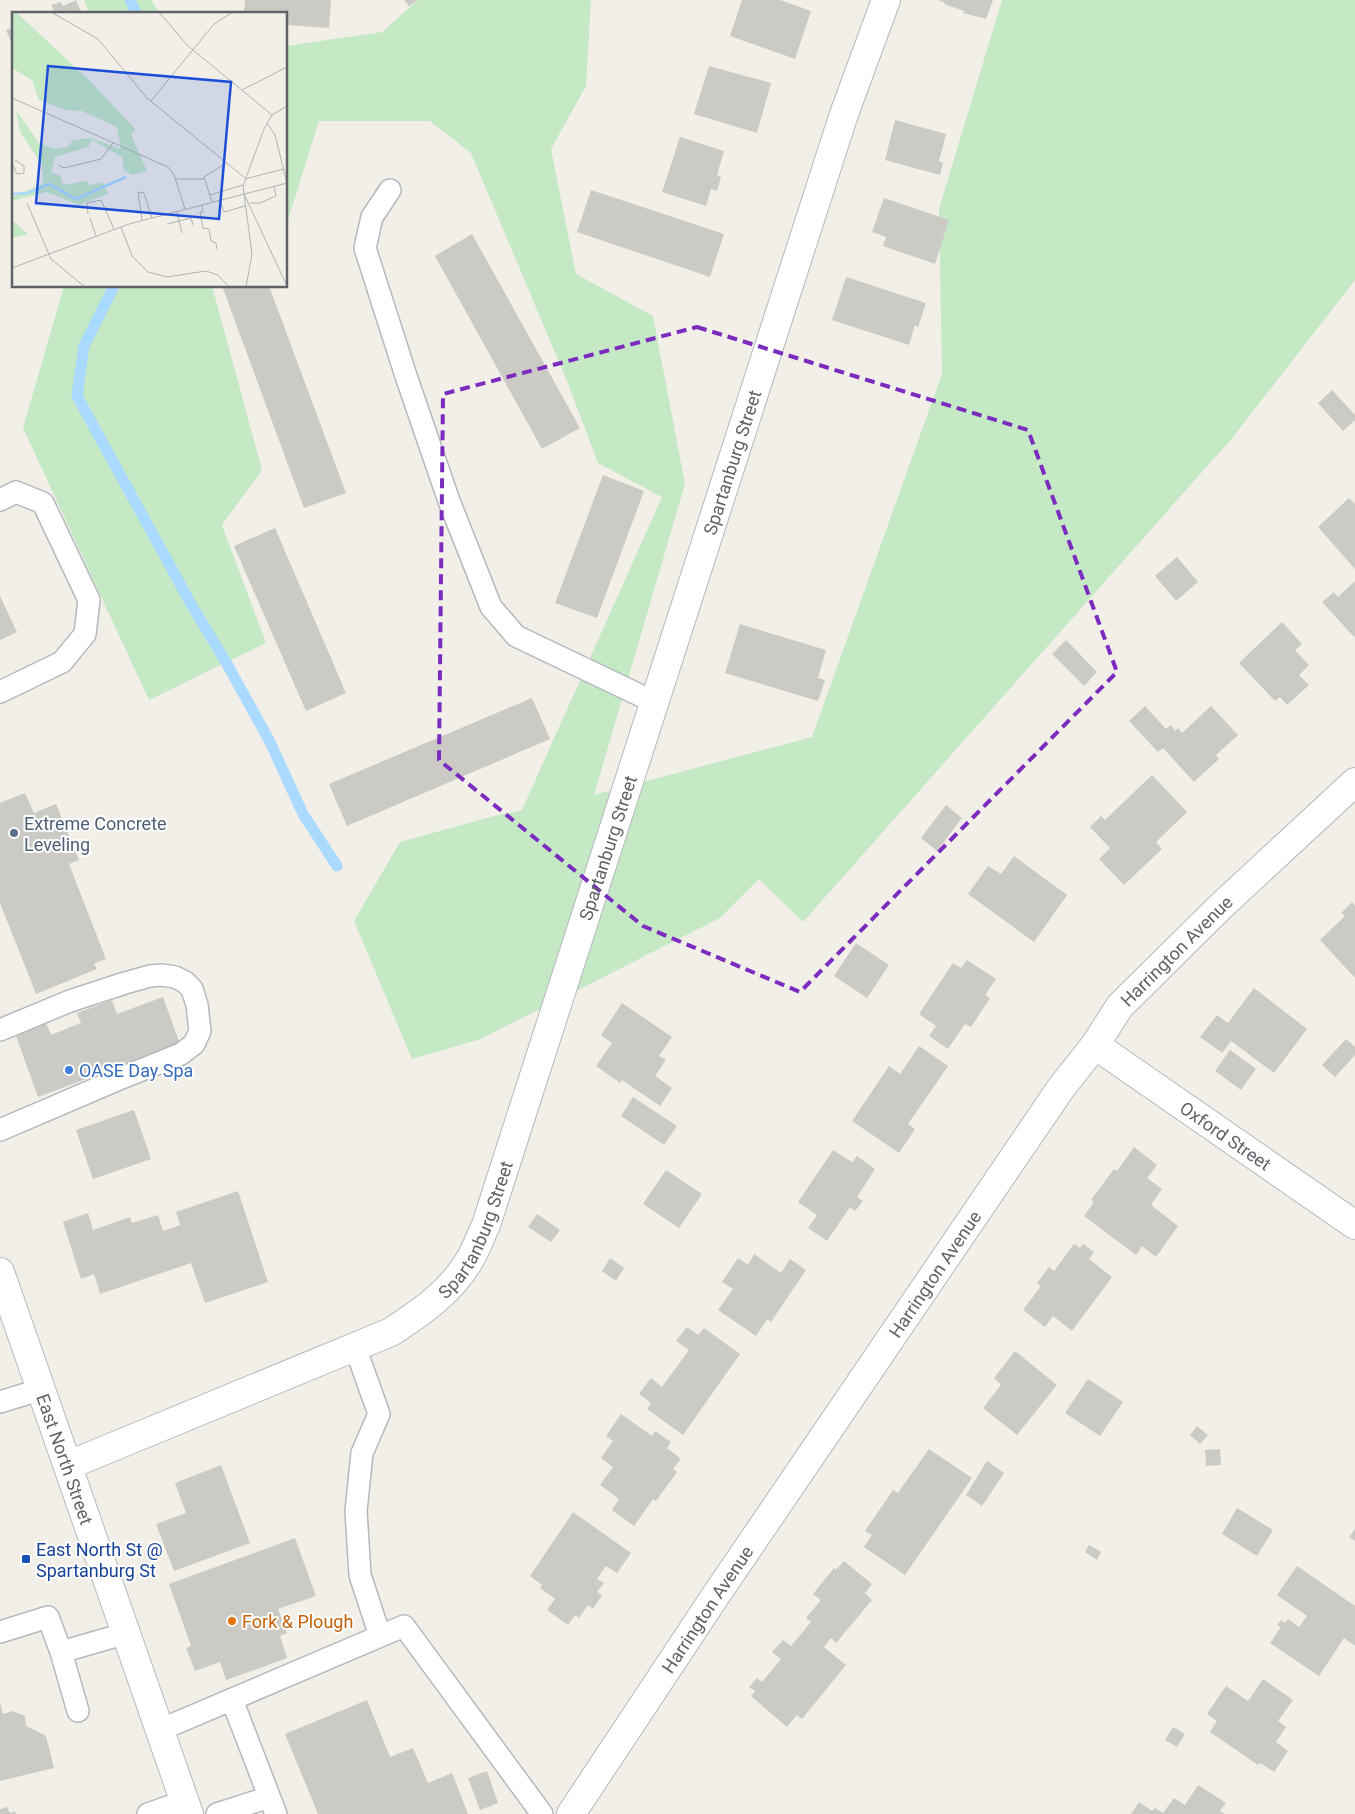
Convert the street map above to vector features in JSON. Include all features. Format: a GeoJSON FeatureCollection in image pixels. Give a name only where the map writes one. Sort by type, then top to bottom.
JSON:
{"type":"FeatureCollection","features":[{"type":"Feature","properties":{"kind":"street","name":"Spartanburg Street"},"geometry":{"type":"LineString","coordinates":[[69,1465],[392,1332],[418,1315],[446,1291],[469,1262],[486,1225],[844,114],[886,0]]}},
{"type":"Feature","properties":{"kind":"street","name":"Harrington Avenue"},"geometry":{"type":"LineString","coordinates":[[571,1814],[714,1598],[1044,1112],[1095,1045],[1120,1006],[1218,908],[1355,782]]}},
{"type":"Feature","properties":{"kind":"street","name":"Oxford Street"},"geometry":{"type":"LineString","coordinates":[[1095,1045],[1355,1225]]}},
{"type":"Feature","properties":{"kind":"street","name":"East North Street"},"geometry":{"type":"LineString","coordinates":[[0,1272],[69,1465],[187,1808]]}},
{"type":"Feature","properties":{"kind":"lane"},"geometry":{"type":"LineString","coordinates":[[390,190],[372,217],[365,248],[449,501],[491,607],[516,636],[654,702]]}},
{"type":"Feature","properties":{"kind":"lane"},"geometry":{"type":"LineString","coordinates":[[0,692],[62,662],[85,634],[89,600],[43,502],[8,496]]}},
{"type":"Feature","properties":{"kind":"lane"},"geometry":{"type":"LineString","coordinates":[[0,1030],[70,1001],[125,983],[150,976],[162,975],[175,977],[185,982],[192,989],[197,1005],[200,1031],[194,1044],[181,1054],[0,1130]]}},
{"type":"Feature","properties":{"kind":"lane"},"geometry":{"type":"LineString","coordinates":[[355,1347],[379,1414],[362,1452],[356,1511],[360,1575],[380,1636]]}},
{"type":"Feature","properties":{"kind":"lane"},"geometry":{"type":"LineString","coordinates":[[0,1402],[42,1389]]}},
{"type":"Feature","properties":{"kind":"lane"},"geometry":{"type":"LineString","coordinates":[[0,1632],[48,1618],[78,1711]]}},
{"type":"Feature","properties":{"kind":"lane"},"geometry":{"type":"LineString","coordinates":[[160,1730],[404,1626],[542,1814]]}},
{"type":"Feature","properties":{"kind":"lane"},"geometry":{"type":"LineString","coordinates":[[60,1652],[127,1633]]}},
{"type":"Feature","properties":{"kind":"lane"},"geometry":{"type":"LineString","coordinates":[[217,1814],[272,1805],[232,1700]]}},
{"type":"Feature","properties":{"kind":"lane"},"geometry":{"type":"LineString","coordinates":[[148,1814],[187,1808]]}},
{"type":"Feature","properties":{"kind":"highlighted area"},"geometry":{"type":"Polygon","coordinates":[[[697,327],[1028,430],[1117,672],[800,992],[643,926],[439,760],[443,394],[697,327]]]}},
{"type":"Feature","properties":{"kind":"green space"},"geometry":{"type":"Polygon","coordinates":[[[84,0],[151,0],[159,12],[88,12],[84,0]]]}},
{"type":"Feature","properties":{"kind":"green space"},"geometry":{"type":"Polygon","coordinates":[[[418,0],[591,0],[586,86],[551,149],[576,274],[653,316],[685,484],[594,795],[812,737],[942,374],[939,209],[1002,0],[1355,0],[1355,280],[1233,437],[803,922],[759,879],[720,918],[481,1039],[412,1059],[354,921],[400,842],[522,810],[662,497],[598,463],[567,381],[471,153],[430,121],[319,121],[288,220],[288,46],[382,32],[418,0]]]}},
{"type":"Feature","properties":{"kind":"green space"},"geometry":{"type":"Polygon","coordinates":[[[63,288],[213,288],[262,470],[222,525],[266,643],[149,700],[23,428],[63,288]]]}},
{"type":"Feature","properties":{"kind":"building"},"geometry":{"type":"Polygon","coordinates":[[[76,0],[81,12],[49,12],[54,10],[51,5],[61,2],[63,6],[76,0]]]}},
{"type":"Feature","properties":{"kind":"building"},"geometry":{"type":"Polygon","coordinates":[[[245,0],[331,0],[329,28],[288,25],[288,12],[244,12],[245,0]]]}},
{"type":"Feature","properties":{"kind":"building"},"geometry":{"type":"Polygon","coordinates":[[[404,0],[418,0],[409,6],[404,0]]]}},
{"type":"Feature","properties":{"kind":"building"},"geometry":{"type":"Polygon","coordinates":[[[742,0],[780,0],[811,11],[795,59],[730,36],[742,0]]]}},
{"type":"Feature","properties":{"kind":"building"},"geometry":{"type":"Polygon","coordinates":[[[938,0],[993,0],[986,19],[963,13],[964,11],[938,0]]]}},
{"type":"Feature","properties":{"kind":"building"},"geometry":{"type":"Polygon","coordinates":[[[12,28],[12,44],[6,30],[12,28]]]}},
{"type":"Feature","properties":{"kind":"building"},"geometry":{"type":"Polygon","coordinates":[[[709,66],[771,83],[757,133],[694,114],[709,66]]]}},
{"type":"Feature","properties":{"kind":"building"},"geometry":{"type":"Polygon","coordinates":[[[895,120],[946,134],[939,161],[943,163],[940,175],[885,160],[895,120]]]}},
{"type":"Feature","properties":{"kind":"building"},"geometry":{"type":"Polygon","coordinates":[[[680,137],[724,151],[717,175],[721,177],[717,191],[711,189],[706,206],[662,192],[680,137]]]}},
{"type":"Feature","properties":{"kind":"building"},"geometry":{"type":"Polygon","coordinates":[[[591,190],[724,234],[710,277],[577,232],[591,190]]]}},
{"type":"Feature","properties":{"kind":"building"},"geometry":{"type":"Polygon","coordinates":[[[884,198],[949,220],[935,264],[883,246],[886,237],[872,232],[884,198]]]}},
{"type":"Feature","properties":{"kind":"building"},"geometry":{"type":"Polygon","coordinates":[[[472,234],[580,428],[542,449],[435,256],[472,234]]]}},
{"type":"Feature","properties":{"kind":"building"},"geometry":{"type":"Polygon","coordinates":[[[846,277],[926,303],[918,327],[915,325],[909,345],[832,320],[846,277]]]}},
{"type":"Feature","properties":{"kind":"building"},"geometry":{"type":"Polygon","coordinates":[[[223,288],[270,288],[346,493],[304,508],[223,288]]]}},
{"type":"Feature","properties":{"kind":"building"},"geometry":{"type":"Polygon","coordinates":[[[1332,390],[1355,415],[1355,420],[1343,431],[1318,403],[1332,390]]]}},
{"type":"Feature","properties":{"kind":"building"},"geometry":{"type":"Polygon","coordinates":[[[603,475],[644,491],[597,618],[555,603],[603,475]]]}},
{"type":"Feature","properties":{"kind":"building"},"geometry":{"type":"Polygon","coordinates":[[[1349,498],[1355,504],[1355,569],[1318,527],[1349,498]]]}},
{"type":"Feature","properties":{"kind":"building"},"geometry":{"type":"Polygon","coordinates":[[[275,528],[346,693],[306,711],[234,546],[275,528]]]}},
{"type":"Feature","properties":{"kind":"building"},"geometry":{"type":"Polygon","coordinates":[[[1177,557],[1198,582],[1176,601],[1155,576],[1177,557]]]}},
{"type":"Feature","properties":{"kind":"building"},"geometry":{"type":"Polygon","coordinates":[[[1355,581],[1354,637],[1322,602],[1334,592],[1338,597],[1355,581]]]}},
{"type":"Feature","properties":{"kind":"building"},"geometry":{"type":"Polygon","coordinates":[[[0,596],[17,632],[0,640],[0,596]]]}},
{"type":"Feature","properties":{"kind":"building"},"geometry":{"type":"Polygon","coordinates":[[[1282,622],[1302,644],[1295,650],[1309,665],[1299,675],[1309,685],[1287,705],[1280,697],[1275,701],[1239,663],[1282,622]]]}},
{"type":"Feature","properties":{"kind":"building"},"geometry":{"type":"Polygon","coordinates":[[[740,624],[826,650],[818,678],[825,680],[818,701],[725,673],[740,624]]]}},
{"type":"Feature","properties":{"kind":"building"},"geometry":{"type":"Polygon","coordinates":[[[1066,640],[1097,672],[1084,686],[1052,654],[1066,640]]]}},
{"type":"Feature","properties":{"kind":"building"},"geometry":{"type":"Polygon","coordinates":[[[532,698],[550,739],[347,826],[329,784],[532,698]]]}},
{"type":"Feature","properties":{"kind":"building"},"geometry":{"type":"Polygon","coordinates":[[[1145,706],[1166,729],[1171,725],[1175,731],[1178,728],[1182,733],[1211,706],[1238,735],[1216,755],[1219,759],[1194,782],[1163,748],[1158,752],[1129,721],[1145,706]]]}},
{"type":"Feature","properties":{"kind":"building"},"geometry":{"type":"Polygon","coordinates":[[[1152,775],[1187,812],[1156,842],[1162,849],[1124,885],[1099,859],[1110,848],[1090,827],[1101,816],[1105,820],[1152,775]]]}},
{"type":"Feature","properties":{"kind":"building"},"geometry":{"type":"Polygon","coordinates":[[[25,793],[34,813],[56,804],[79,860],[69,864],[106,959],[94,964],[97,969],[36,994],[0,903],[0,803],[25,793]]]}},
{"type":"Feature","properties":{"kind":"building"},"geometry":{"type":"Polygon","coordinates":[[[946,805],[962,818],[937,851],[921,838],[946,805]]]}},
{"type":"Feature","properties":{"kind":"building"},"geometry":{"type":"Polygon","coordinates":[[[1014,856],[1067,895],[1034,942],[968,894],[988,866],[1001,874],[1014,856]]]}},
{"type":"Feature","properties":{"kind":"building"},"geometry":{"type":"Polygon","coordinates":[[[1352,902],[1355,906],[1355,978],[1320,940],[1345,916],[1341,913],[1352,902]]]}},
{"type":"Feature","properties":{"kind":"building"},"geometry":{"type":"Polygon","coordinates":[[[856,943],[889,965],[867,998],[834,976],[856,943]]]}},
{"type":"Feature","properties":{"kind":"building"},"geometry":{"type":"Polygon","coordinates":[[[967,960],[996,979],[985,995],[990,998],[971,1027],[965,1024],[948,1049],[929,1036],[936,1026],[919,1014],[953,963],[961,968],[967,960]]]}},
{"type":"Feature","properties":{"kind":"building"},"geometry":{"type":"Polygon","coordinates":[[[1254,988],[1307,1029],[1274,1073],[1231,1041],[1222,1053],[1200,1037],[1217,1015],[1228,1023],[1254,988]]]}},
{"type":"Feature","properties":{"kind":"building","name":"OASE Day Spa"},"geometry":{"type":"Polygon","coordinates":[[[163,997],[180,1044],[38,1097],[16,1036],[46,1023],[51,1035],[81,1023],[77,1013],[112,1000],[117,1014],[163,997]]]}},
{"type":"Feature","properties":{"kind":"building"},"geometry":{"type":"Polygon","coordinates":[[[622,1003],[672,1037],[659,1056],[666,1060],[655,1076],[672,1088],[660,1106],[622,1080],[620,1083],[596,1066],[612,1043],[601,1035],[622,1003]]]}},
{"type":"Feature","properties":{"kind":"building"},"geometry":{"type":"Polygon","coordinates":[[[1346,1039],[1355,1047],[1355,1055],[1335,1077],[1322,1065],[1346,1039]]]}},
{"type":"Feature","properties":{"kind":"building"},"geometry":{"type":"Polygon","coordinates":[[[919,1046],[948,1066],[908,1124],[915,1129],[899,1153],[852,1121],[889,1066],[900,1074],[919,1046]]]}},
{"type":"Feature","properties":{"kind":"building"},"geometry":{"type":"Polygon","coordinates":[[[1230,1050],[1256,1069],[1241,1090],[1215,1071],[1230,1050]]]}},
{"type":"Feature","properties":{"kind":"building"},"geometry":{"type":"Polygon","coordinates":[[[633,1097],[677,1126],[664,1145],[621,1116],[633,1097]]]}},
{"type":"Feature","properties":{"kind":"building"},"geometry":{"type":"Polygon","coordinates":[[[134,1110],[151,1159],[93,1179],[76,1130],[134,1110]]]}},
{"type":"Feature","properties":{"kind":"building"},"geometry":{"type":"Polygon","coordinates":[[[1134,1147],[1157,1165],[1147,1178],[1162,1189],[1151,1205],[1178,1226],[1156,1257],[1142,1246],[1136,1255],[1084,1216],[1094,1202],[1091,1200],[1114,1169],[1117,1171],[1134,1147]]]}},
{"type":"Feature","properties":{"kind":"building"},"geometry":{"type":"Polygon","coordinates":[[[833,1150],[852,1162],[857,1156],[875,1169],[857,1197],[863,1201],[855,1211],[850,1207],[827,1241],[808,1228],[817,1215],[798,1202],[833,1150]]]}},
{"type":"Feature","properties":{"kind":"building"},"geometry":{"type":"Polygon","coordinates":[[[666,1170],[702,1194],[679,1228],[643,1204],[666,1170]]]}},
{"type":"Feature","properties":{"kind":"building"},"geometry":{"type":"Polygon","coordinates":[[[238,1191],[268,1282],[205,1303],[191,1263],[100,1294],[94,1274],[81,1279],[63,1222],[88,1213],[93,1230],[130,1217],[132,1223],[158,1215],[163,1231],[180,1225],[176,1212],[238,1191]]]}},
{"type":"Feature","properties":{"kind":"building"},"geometry":{"type":"Polygon","coordinates":[[[537,1214],[560,1230],[551,1242],[528,1227],[537,1214]]]}},
{"type":"Feature","properties":{"kind":"building"},"geometry":{"type":"Polygon","coordinates":[[[1074,1244],[1080,1248],[1083,1244],[1094,1252],[1089,1259],[1112,1277],[1072,1331],[1053,1316],[1045,1327],[1023,1310],[1041,1286],[1037,1283],[1049,1267],[1054,1271],[1074,1244]]]}},
{"type":"Feature","properties":{"kind":"building"},"geometry":{"type":"Polygon","coordinates":[[[754,1254],[781,1273],[790,1259],[806,1270],[771,1322],[767,1319],[756,1336],[718,1310],[733,1289],[722,1282],[738,1258],[748,1265],[754,1254]]]}},
{"type":"Feature","properties":{"kind":"building"},"geometry":{"type":"Polygon","coordinates":[[[610,1258],[624,1268],[616,1281],[602,1271],[610,1258]]]}},
{"type":"Feature","properties":{"kind":"building"},"geometry":{"type":"Polygon","coordinates":[[[687,1327],[698,1335],[704,1328],[740,1354],[683,1435],[647,1409],[651,1403],[639,1394],[651,1378],[662,1387],[689,1350],[676,1341],[687,1327]]]}},
{"type":"Feature","properties":{"kind":"building"},"geometry":{"type":"Polygon","coordinates":[[[1015,1351],[1057,1385],[1017,1435],[983,1408],[1001,1385],[994,1378],[1015,1351]]]}},
{"type":"Feature","properties":{"kind":"building"},"geometry":{"type":"Polygon","coordinates":[[[1088,1379],[1123,1402],[1100,1436],[1065,1413],[1088,1379]]]}},
{"type":"Feature","properties":{"kind":"building"},"geometry":{"type":"Polygon","coordinates":[[[621,1414],[652,1436],[655,1431],[671,1442],[667,1448],[681,1459],[673,1469],[677,1472],[656,1501],[653,1499],[634,1526],[612,1510],[619,1499],[600,1485],[613,1467],[601,1458],[613,1441],[606,1436],[621,1414]]]}},
{"type":"Feature","properties":{"kind":"building"},"geometry":{"type":"Polygon","coordinates":[[[1197,1426],[1208,1435],[1200,1444],[1190,1435],[1197,1426]]]}},
{"type":"Feature","properties":{"kind":"building"},"geometry":{"type":"Polygon","coordinates":[[[929,1449],[972,1478],[905,1575],[864,1547],[872,1535],[865,1531],[893,1490],[898,1493],[929,1449]]]}},
{"type":"Feature","properties":{"kind":"building"},"geometry":{"type":"Polygon","coordinates":[[[1220,1449],[1221,1465],[1206,1466],[1205,1450],[1220,1449]]]}},
{"type":"Feature","properties":{"kind":"building"},"geometry":{"type":"Polygon","coordinates":[[[987,1461],[1004,1473],[982,1506],[966,1495],[987,1461]]]}},
{"type":"Feature","properties":{"kind":"building"},"geometry":{"type":"Polygon","coordinates":[[[221,1465],[250,1543],[174,1571],[156,1524],[186,1513],[175,1483],[221,1465]]]}},
{"type":"Feature","properties":{"kind":"building"},"geometry":{"type":"Polygon","coordinates":[[[1237,1508],[1273,1530],[1257,1556],[1222,1534],[1237,1508]]]}},
{"type":"Feature","properties":{"kind":"building"},"geometry":{"type":"Polygon","coordinates":[[[573,1512],[631,1553],[617,1573],[606,1566],[597,1579],[604,1583],[597,1592],[602,1595],[593,1609],[588,1605],[579,1618],[575,1615],[568,1625],[547,1610],[555,1599],[540,1588],[542,1585],[530,1576],[573,1512]]]}},
{"type":"Feature","properties":{"kind":"building"},"geometry":{"type":"Polygon","coordinates":[[[1355,1529],[1355,1541],[1349,1537],[1355,1529]]]}},
{"type":"Feature","properties":{"kind":"building","name":"Fork & Plough"},"geometry":{"type":"Polygon","coordinates":[[[295,1538],[316,1596],[278,1609],[287,1633],[280,1636],[287,1658],[226,1680],[220,1662],[195,1671],[186,1648],[191,1646],[169,1584],[295,1538]]]}},
{"type":"Feature","properties":{"kind":"building"},"geometry":{"type":"Polygon","coordinates":[[[1089,1545],[1101,1552],[1097,1560],[1085,1552],[1089,1545]]]}},
{"type":"Feature","properties":{"kind":"building"},"geometry":{"type":"Polygon","coordinates":[[[844,1561],[872,1584],[865,1593],[872,1600],[836,1643],[831,1638],[824,1647],[846,1665],[802,1719],[797,1715],[787,1727],[751,1696],[755,1691],[749,1687],[757,1678],[762,1682],[781,1659],[772,1652],[783,1640],[791,1646],[811,1622],[806,1618],[821,1600],[813,1594],[834,1568],[836,1570],[844,1561]]]}},
{"type":"Feature","properties":{"kind":"building"},"geometry":{"type":"Polygon","coordinates":[[[1297,1566],[1355,1606],[1355,1646],[1344,1638],[1319,1676],[1270,1643],[1281,1627],[1277,1625],[1281,1620],[1285,1623],[1288,1619],[1299,1627],[1307,1616],[1277,1595],[1297,1566]]]}},
{"type":"Feature","properties":{"kind":"building"},"geometry":{"type":"Polygon","coordinates":[[[1263,1679],[1293,1700],[1278,1721],[1286,1727],[1276,1742],[1288,1751],[1274,1772],[1260,1763],[1258,1765],[1210,1732],[1217,1721],[1207,1714],[1226,1686],[1248,1701],[1263,1679]]]}},
{"type":"Feature","properties":{"kind":"building"},"geometry":{"type":"Polygon","coordinates":[[[367,1700],[390,1757],[413,1748],[428,1783],[452,1773],[468,1814],[318,1814],[285,1734],[367,1700]]]}},
{"type":"Feature","properties":{"kind":"building"},"geometry":{"type":"Polygon","coordinates":[[[0,1701],[3,1714],[13,1711],[25,1716],[26,1726],[46,1736],[54,1768],[0,1781],[0,1701]]]}},
{"type":"Feature","properties":{"kind":"building"},"geometry":{"type":"Polygon","coordinates":[[[1173,1727],[1185,1734],[1177,1747],[1165,1740],[1173,1727]]]}},
{"type":"Feature","properties":{"kind":"building"},"geometry":{"type":"Polygon","coordinates":[[[487,1771],[498,1803],[480,1810],[468,1778],[487,1771]]]}},
{"type":"Feature","properties":{"kind":"building"},"geometry":{"type":"Polygon","coordinates":[[[1198,1785],[1226,1803],[1220,1811],[1225,1814],[1131,1814],[1139,1802],[1152,1811],[1155,1808],[1163,1813],[1174,1798],[1185,1805],[1198,1785]]]}},
{"type":"Feature","properties":{"kind":"building"},"geometry":{"type":"Polygon","coordinates":[[[7,1807],[10,1813],[15,1811],[16,1814],[0,1814],[0,1809],[7,1807]]]}},
{"type":"Feature","properties":{"kind":"waterway"},"geometry":{"type":"LineString","coordinates":[[130,0],[136,12]]}},
{"type":"Feature","properties":{"kind":"waterway"},"geometry":{"type":"LineString","coordinates":[[113,288],[84,346],[77,396],[191,604],[270,742],[303,814],[337,866]]}},
{"type":"Feature","properties":{"kind":"place","name":"Extreme Concrete Leveling"},"geometry":{"type":"Point","coordinates":[14,833]}},
{"type":"Feature","properties":{"kind":"place","name":"OASE Day Spa"},"geometry":{"type":"Point","coordinates":[69,1070]}},
{"type":"Feature","properties":{"kind":"place","name":"East North St @ Spartanburg St"},"geometry":{"type":"Point","coordinates":[26,1559]}},
{"type":"Feature","properties":{"kind":"place","name":"Fork & Plough"},"geometry":{"type":"Point","coordinates":[232,1621]}}]}
